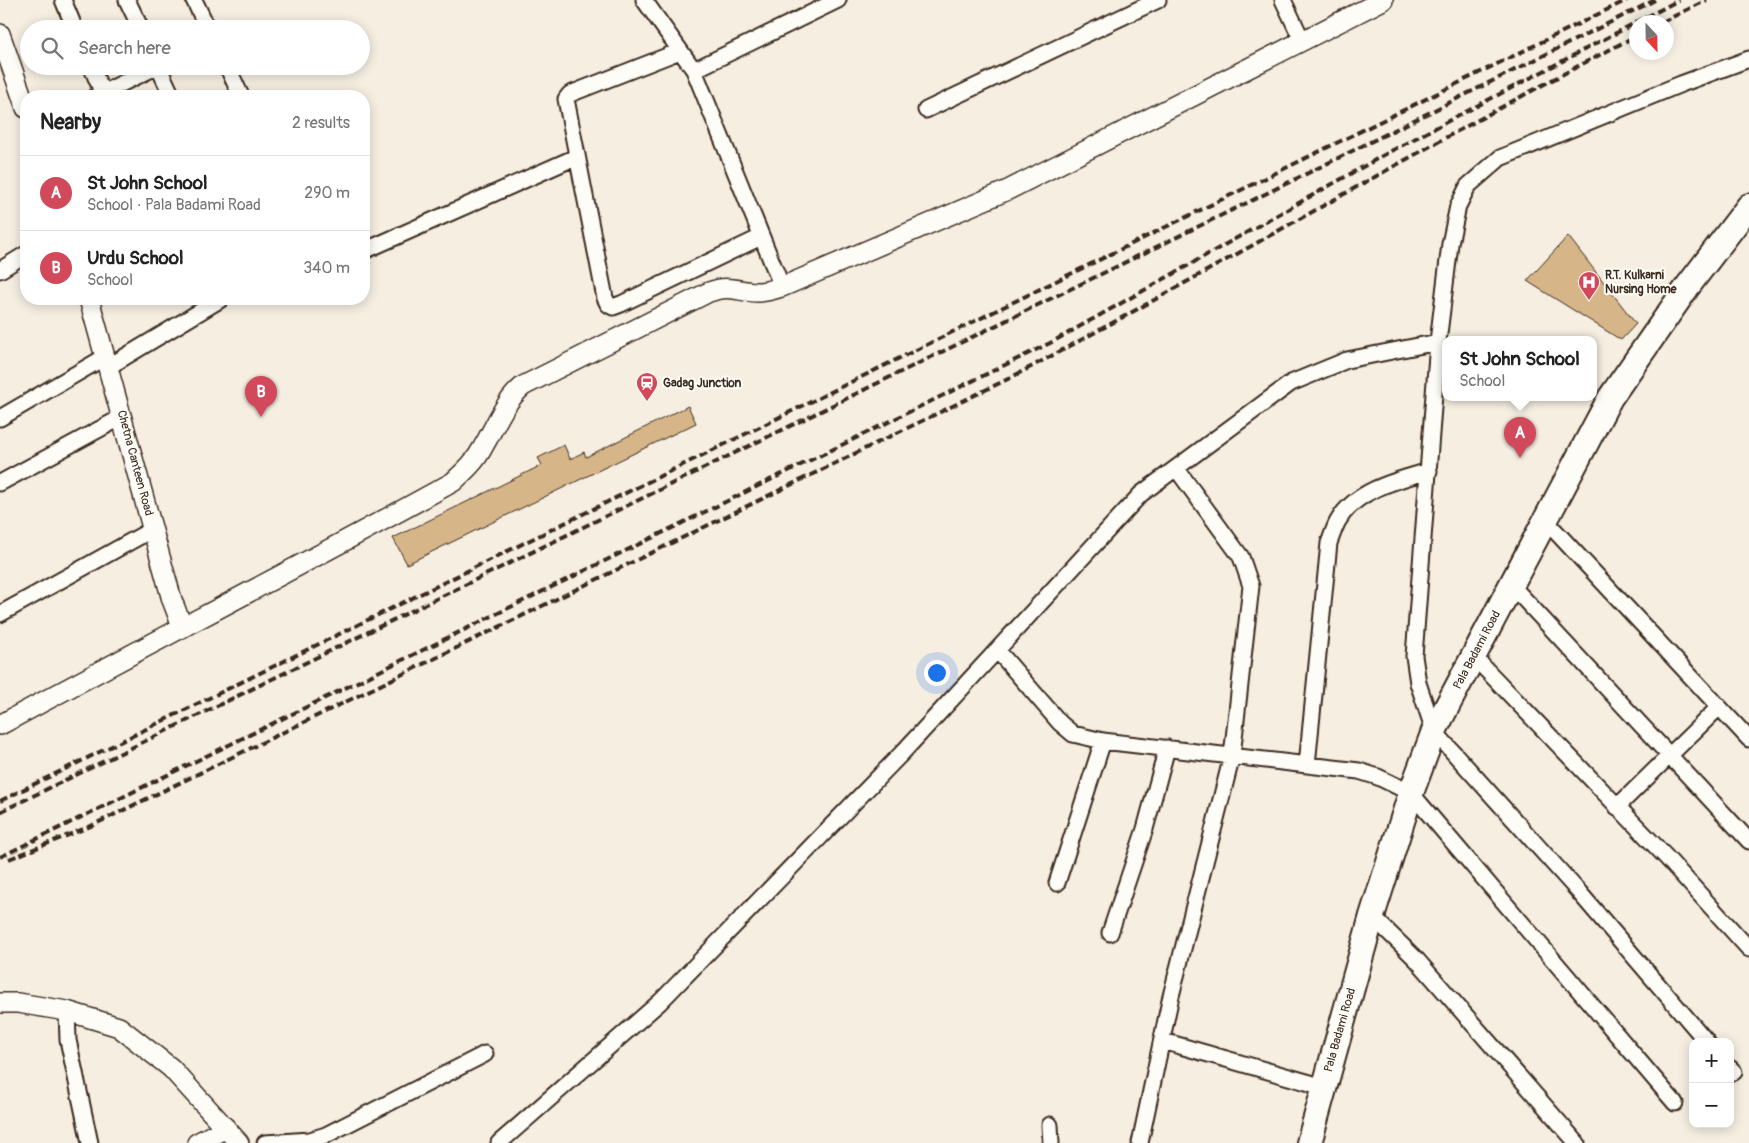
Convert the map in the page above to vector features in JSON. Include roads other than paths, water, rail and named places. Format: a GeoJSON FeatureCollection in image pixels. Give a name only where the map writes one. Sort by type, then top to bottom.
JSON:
{"type":"FeatureCollection","features":[{"type":"Feature","properties":{"kind":"main road","name":"Pala Badami Road"},"geometry":{"type":"LineString","coordinates":[[1309,1143],[1372,916],[1411,793],[1434,730],[1610,398],[1688,286],[1749,206]]}},
{"type":"Feature","properties":{"kind":"street"},"geometry":{"type":"LineString","coordinates":[[63,0],[71,20]]}},
{"type":"Feature","properties":{"kind":"street"},"geometry":{"type":"LineString","coordinates":[[127,0],[137,20]]}},
{"type":"Feature","properties":{"kind":"street"},"geometry":{"type":"LineString","coordinates":[[194,0],[204,20]]}},
{"type":"Feature","properties":{"kind":"street"},"geometry":{"type":"LineString","coordinates":[[644,0],[694,70],[782,287]]}},
{"type":"Feature","properties":{"kind":"street"},"geometry":{"type":"LineString","coordinates":[[694,70],[838,0]]}},
{"type":"Feature","properties":{"kind":"street"},"geometry":{"type":"LineString","coordinates":[[926,110],[1158,0]]}},
{"type":"Feature","properties":{"kind":"street"},"geometry":{"type":"LineString","coordinates":[[1283,0],[1302,40]]}},
{"type":"Feature","properties":{"kind":"street"},"geometry":{"type":"LineString","coordinates":[[0,725],[182,626],[314,559],[453,482],[470,466],[483,448],[510,397],[524,386],[720,288],[759,292],[782,287],[1008,190],[1383,0]]}},
{"type":"Feature","properties":{"kind":"street"},"geometry":{"type":"LineString","coordinates":[[1,43],[20,92]]}},
{"type":"Feature","properties":{"kind":"street"},"geometry":{"type":"LineString","coordinates":[[680,51],[570,94],[566,99],[605,298],[608,304],[613,306],[761,238]]}},
{"type":"Feature","properties":{"kind":"street"},"geometry":{"type":"LineString","coordinates":[[1705,1038],[1578,891],[1434,730],[1418,683],[1414,656],[1438,342],[1450,244],[1458,206],[1468,186],[1481,172],[1500,158],[1537,141],[1749,59]]}},
{"type":"Feature","properties":{"kind":"street"},"geometry":{"type":"LineString","coordinates":[[94,75],[99,90]]}},
{"type":"Feature","properties":{"kind":"street"},"geometry":{"type":"LineString","coordinates":[[111,90],[142,75]]}},
{"type":"Feature","properties":{"kind":"street"},"geometry":{"type":"LineString","coordinates":[[162,75],[169,90]]}},
{"type":"Feature","properties":{"kind":"street"},"geometry":{"type":"LineString","coordinates":[[230,75],[238,90]]}},
{"type":"Feature","properties":{"kind":"street"},"geometry":{"type":"LineString","coordinates":[[370,248],[576,157]]}},
{"type":"Feature","properties":{"kind":"street"},"geometry":{"type":"LineString","coordinates":[[0,270],[20,258]]}},
{"type":"Feature","properties":{"kind":"street","name":"Chetna Canteen Road"},"geometry":{"type":"LineString","coordinates":[[91,305],[172,600],[182,626]]}},
{"type":"Feature","properties":{"kind":"street"},"geometry":{"type":"LineString","coordinates":[[0,418],[210,305]]}},
{"type":"Feature","properties":{"kind":"street"},"geometry":{"type":"LineString","coordinates":[[499,1143],[660,1002],[903,752],[1141,494],[1291,383],[1347,360],[1438,342]]}},
{"type":"Feature","properties":{"kind":"street"},"geometry":{"type":"LineString","coordinates":[[0,483],[122,417]]}},
{"type":"Feature","properties":{"kind":"street"},"geometry":{"type":"LineString","coordinates":[[1140,1143],[1171,996],[1232,756],[1252,586],[1241,557],[1176,468]]}},
{"type":"Feature","properties":{"kind":"street"},"geometry":{"type":"LineString","coordinates":[[1307,765],[1327,564],[1330,543],[1338,520],[1351,505],[1373,491],[1395,481],[1429,471]]}},
{"type":"Feature","properties":{"kind":"street"},"geometry":{"type":"LineString","coordinates":[[1545,520],[1749,739]]}},
{"type":"Feature","properties":{"kind":"street"},"geometry":{"type":"LineString","coordinates":[[0,614],[152,529]]}},
{"type":"Feature","properties":{"kind":"street"},"geometry":{"type":"LineString","coordinates":[[1511,585],[1749,841]]}},
{"type":"Feature","properties":{"kind":"street"},"geometry":{"type":"LineString","coordinates":[[997,650],[1060,723],[1073,734],[1104,741],[1359,771],[1378,777],[1411,793],[1675,1103]]}},
{"type":"Feature","properties":{"kind":"street"},"geometry":{"type":"LineString","coordinates":[[1474,657],[1617,806],[1749,949]]}},
{"type":"Feature","properties":{"kind":"street"},"geometry":{"type":"LineString","coordinates":[[1617,806],[1671,757],[1720,707]]}},
{"type":"Feature","properties":{"kind":"street"},"geometry":{"type":"LineString","coordinates":[[1057,883],[1104,741]]}},
{"type":"Feature","properties":{"kind":"street"},"geometry":{"type":"LineString","coordinates":[[1110,933],[1145,829],[1167,748]]}},
{"type":"Feature","properties":{"kind":"street"},"geometry":{"type":"LineString","coordinates":[[1372,916],[1417,960],[1577,1143]]}},
{"type":"Feature","properties":{"kind":"street"},"geometry":{"type":"LineString","coordinates":[[0,1003],[18,1003],[67,1011],[119,1027],[171,1068],[239,1143]]}},
{"type":"Feature","properties":{"kind":"street"},"geometry":{"type":"LineString","coordinates":[[67,1011],[68,1040],[90,1143]]}},
{"type":"Feature","properties":{"kind":"street"},"geometry":{"type":"LineString","coordinates":[[1163,1041],[1324,1087]]}},
{"type":"Feature","properties":{"kind":"street"},"geometry":{"type":"LineString","coordinates":[[265,1143],[318,1138],[485,1054]]}},
{"type":"Feature","properties":{"kind":"street"},"geometry":{"type":"LineString","coordinates":[[1050,1125],[1051,1143]]}},
{"type":"Feature","properties":{"kind":"street"},"geometry":{"type":"LineString","coordinates":[[197,1143],[226,1128]]}},
{"type":"Feature","properties":{"kind":"railway"},"geometry":{"type":"LineString","coordinates":[[0,801],[1627,0]]}},
{"type":"Feature","properties":{"kind":"railway"},"geometry":{"type":"LineString","coordinates":[[0,812],[1310,172],[1655,0]]}},
{"type":"Feature","properties":{"kind":"railway"},"geometry":{"type":"LineString","coordinates":[[0,857],[1054,341],[1391,151],[1679,0]]}},
{"type":"Feature","properties":{"kind":"railway"},"geometry":{"type":"LineString","coordinates":[[1674,16],[1707,0]]}},
{"type":"Feature","properties":{"kind":"railway"},"geometry":{"type":"LineString","coordinates":[[9,859],[91,826],[1010,378],[1478,120],[1629,40]]}},
{"type":"Feature","properties":{"kind":"place","name":"R.T. Kulkarni Nursing Home"},"geometry":{"type":"Point","coordinates":[1589,301]}},
{"type":"Feature","properties":{"kind":"place","name":"Gadag Junction"},"geometry":{"type":"Point","coordinates":[647,402]}},
{"type":"Feature","properties":{"kind":"place","name":"Urdu School"},"geometry":{"type":"Point","coordinates":[261,417]}},
{"type":"Feature","properties":{"kind":"place","name":"St John School"},"geometry":{"type":"Point","coordinates":[1520,458]}}]}
